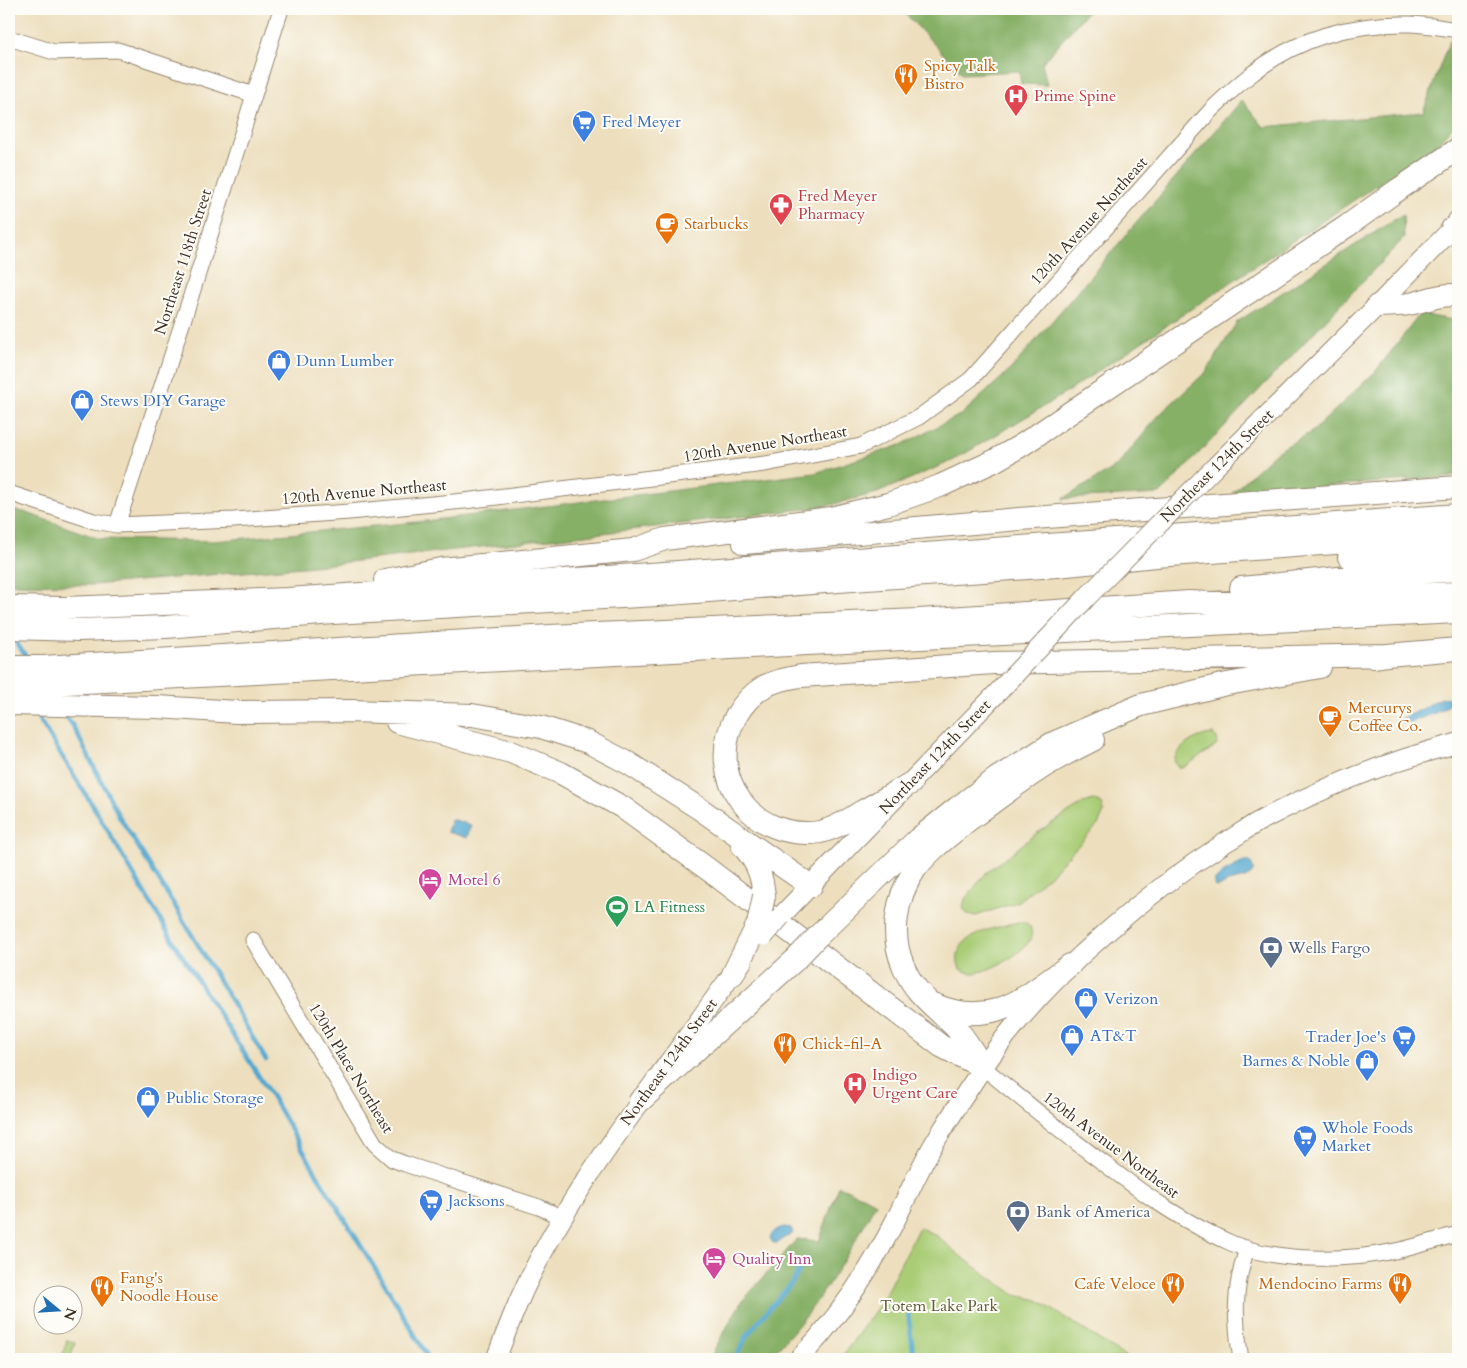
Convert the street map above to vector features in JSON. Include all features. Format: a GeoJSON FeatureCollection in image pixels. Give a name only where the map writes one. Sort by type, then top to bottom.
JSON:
{"type":"FeatureCollection","features":[{"type":"Feature","properties":{"kind":"highway"},"geometry":{"type":"LineString","coordinates":[[633,550],[664,539],[831,518],[861,512],[917,495],[985,465],[1022,445],[1070,414],[1458,149]]}},
{"type":"Feature","properties":{"kind":"highway"},"geometry":{"type":"LineString","coordinates":[[1378,306],[1413,304],[1428,298],[1458,295]]}},
{"type":"Feature","properties":{"kind":"highway"},"geometry":{"type":"LineString","coordinates":[[288,599],[441,569],[633,550],[668,550],[1019,518],[1458,487]]}},
{"type":"Feature","properties":{"kind":"highway"},"geometry":{"type":"LineString","coordinates":[[9,607],[65,608],[288,599],[1458,515]]}},
{"type":"Feature","properties":{"kind":"highway"},"geometry":{"type":"LineString","coordinates":[[9,628],[79,630],[166,627],[333,613],[656,596],[1458,534]]}},
{"type":"Feature","properties":{"kind":"highway"},"geometry":{"type":"LineString","coordinates":[[1246,549],[1281,558],[1458,554]]}},
{"type":"Feature","properties":{"kind":"highway"},"geometry":{"type":"LineString","coordinates":[[1189,602],[1241,588],[1338,578],[1458,570]]}},
{"type":"Feature","properties":{"kind":"highway"},"geometry":{"type":"LineString","coordinates":[[9,686],[93,673],[540,637],[919,620],[1189,602],[1211,603],[1458,592]]}},
{"type":"Feature","properties":{"kind":"highway"},"geometry":{"type":"LineString","coordinates":[[9,667],[43,667],[93,673],[901,639],[1458,612]]}},
{"type":"Feature","properties":{"kind":"highway"},"geometry":{"type":"LineString","coordinates":[[911,784],[844,823],[821,832],[796,833],[779,830],[753,815],[734,790],[725,758],[727,741],[732,724],[740,709],[751,697],[763,687],[780,680],[801,676],[994,663],[1387,655],[1458,649]]}},
{"type":"Feature","properties":{"kind":"highway"},"geometry":{"type":"LineString","coordinates":[[640,1101],[794,960],[918,839],[997,778],[1053,743],[1141,705],[1222,685],[1387,655]]}},
{"type":"Feature","properties":{"kind":"highway"},"geometry":{"type":"LineString","coordinates":[[984,1068],[957,1029],[921,996],[902,964],[897,943],[896,926],[900,899],[914,871],[925,858],[955,831],[1041,768],[1098,737],[1222,685]]}},
{"type":"Feature","properties":{"kind":"highway"},"geometry":{"type":"LineString","coordinates":[[9,704],[157,707],[237,712],[351,711],[472,715],[541,727],[588,742],[628,763],[700,808],[811,886]]}},
{"type":"Feature","properties":{"kind":"highway"},"geometry":{"type":"LineString","coordinates":[[351,711],[439,732],[511,752],[561,773],[622,807],[710,870],[941,1046],[984,1068]]}},
{"type":"Feature","properties":{"kind":"highway"},"geometry":{"type":"LineString","coordinates":[[729,829],[751,855],[759,868],[764,896],[761,930],[733,974]]}},
{"type":"Feature","properties":{"kind":"highway"},"geometry":{"type":"LineString","coordinates":[[921,996],[954,1011],[968,1013],[992,1012],[1015,1003],[1070,965]]}},
{"type":"Feature","properties":{"kind":"main road","name":"Northeast 124th Street"},"geometry":{"type":"LineString","coordinates":[[761,930],[782,915],[811,886],[911,784],[1087,597],[1456,227]]}},
{"type":"Feature","properties":{"kind":"main road"},"geometry":{"type":"LineString","coordinates":[[800,1359],[827,1328],[864,1276],[936,1141],[1005,1037],[1048,987],[1070,965],[1139,903],[1193,863],[1257,823],[1330,788],[1392,763],[1458,743]]}},
{"type":"Feature","properties":{"kind":"main road","name":"Northeast 124th Street"},"geometry":{"type":"LineString","coordinates":[[496,1359],[510,1321],[529,1279],[563,1218],[640,1101],[733,974]]}},
{"type":"Feature","properties":{"kind":"street","name":"Northeast 118th Street"},"geometry":{"type":"LineString","coordinates":[[116,525],[188,305],[281,9]]}},
{"type":"Feature","properties":{"kind":"street","name":"120th Avenue Northeast"},"geometry":{"type":"LineString","coordinates":[[9,493],[94,521],[116,525],[244,520],[454,502],[765,464],[861,446],[919,417],[971,379],[1212,110],[1249,76],[1283,53],[1326,34],[1359,27],[1411,24],[1458,30]]}},
{"type":"Feature","properties":{"kind":"street"},"geometry":{"type":"LineString","coordinates":[[9,38],[54,52],[118,50],[254,95]]}},
{"type":"Feature","properties":{"kind":"street","name":"120th Place Northeast"},"geometry":{"type":"LineString","coordinates":[[253,940],[375,1144],[392,1159],[539,1207],[563,1218]]}},
{"type":"Feature","properties":{"kind":"street","name":"120th Avenue Northeast"},"geometry":{"type":"LineString","coordinates":[[984,1068],[1079,1145],[1140,1191],[1172,1213],[1232,1243],[1247,1248],[1296,1257],[1364,1256],[1399,1250],[1458,1234]]}},
{"type":"Feature","properties":{"kind":"street"},"geometry":{"type":"LineString","coordinates":[[1241,1359],[1236,1322],[1236,1299],[1238,1282],[1247,1248]]}},
{"type":"Feature","properties":{"kind":"green space"},"geometry":{"type":"Polygon","coordinates":[[[901,9],[1090,9],[1042,63],[1047,85],[1021,84],[1019,71],[962,74],[901,9]]]}},
{"type":"Feature","properties":{"kind":"green space"},"geometry":{"type":"Polygon","coordinates":[[[1450,39],[1458,43],[1458,121],[1435,146],[1061,396],[954,460],[877,493],[822,507],[314,566],[92,585],[9,584],[9,510],[24,512],[100,539],[214,541],[417,522],[815,473],[901,445],[962,414],[1011,369],[1242,100],[1264,127],[1423,112],[1450,39]]]}},
{"type":"Feature","properties":{"kind":"green space"},"geometry":{"type":"Polygon","coordinates":[[[1403,214],[1404,238],[1160,494],[1063,499],[1117,466],[1160,414],[1206,372],[1237,322],[1403,214]]]}},
{"type":"Feature","properties":{"kind":"green space"},"geometry":{"type":"Polygon","coordinates":[[[1420,314],[1458,321],[1458,474],[1450,477],[1232,493],[1276,452],[1313,431],[1375,372],[1420,314]]]}},
{"type":"Feature","properties":{"kind":"green space"},"geometry":{"type":"Polygon","coordinates":[[[1213,734],[1218,739],[1216,746],[1184,767],[1177,765],[1174,761],[1176,755],[1184,746],[1201,736],[1213,734]]]}},
{"type":"Feature","properties":{"kind":"green space"},"geometry":{"type":"Polygon","coordinates":[[[1093,800],[1102,804],[1104,812],[1098,825],[1047,878],[1017,902],[976,916],[967,914],[963,908],[965,899],[986,873],[1041,830],[1084,803],[1093,800]]]}},
{"type":"Feature","properties":{"kind":"green space"},"geometry":{"type":"Polygon","coordinates":[[[1018,922],[1026,923],[1030,926],[1031,932],[1031,938],[1021,950],[1004,962],[986,970],[971,973],[960,969],[958,957],[960,948],[966,941],[975,935],[1018,922]]]}},
{"type":"Feature","properties":{"kind":"green space"},"geometry":{"type":"Polygon","coordinates":[[[839,1186],[876,1203],[853,1245],[814,1305],[784,1342],[767,1359],[711,1359],[714,1350],[740,1304],[797,1239],[819,1241],[839,1186]]]}},
{"type":"Feature","properties":{"kind":"green space","name":"Totem Lake Park"},"geometry":{"type":"Polygon","coordinates":[[[919,1227],[937,1236],[959,1255],[1015,1295],[1038,1300],[1129,1359],[840,1359],[880,1304],[919,1227]]]}},
{"type":"Feature","properties":{"kind":"green space"},"geometry":{"type":"Polygon","coordinates":[[[67,1340],[75,1343],[70,1359],[61,1359],[67,1340]]]}},
{"type":"Feature","properties":{"kind":"water"},"geometry":{"type":"Polygon","coordinates":[[[1458,696],[1458,703],[1449,705],[1437,712],[1406,724],[1400,722],[1401,719],[1433,702],[1442,698],[1458,696]]]}},
{"type":"Feature","properties":{"kind":"water"},"geometry":{"type":"Polygon","coordinates":[[[451,819],[471,825],[467,838],[447,832],[451,819]]]}},
{"type":"Feature","properties":{"kind":"water"},"geometry":{"type":"Polygon","coordinates":[[[1245,861],[1250,862],[1253,867],[1251,875],[1218,887],[1214,886],[1215,880],[1224,872],[1245,861]]]}},
{"type":"Feature","properties":{"kind":"water"},"geometry":{"type":"Polygon","coordinates":[[[783,1227],[791,1228],[793,1233],[778,1243],[773,1243],[770,1238],[772,1234],[783,1227]]]}},
{"type":"Feature","properties":{"kind":"waterway"},"geometry":{"type":"LineString","coordinates":[[12,636],[29,661]]}},
{"type":"Feature","properties":{"kind":"waterway"},"geometry":{"type":"LineString","coordinates":[[34,711],[176,946],[269,1092],[429,1359]]}},
{"type":"Feature","properties":{"kind":"waterway"},"geometry":{"type":"LineString","coordinates":[[64,713],[73,726],[119,816],[266,1060]]}},
{"type":"Feature","properties":{"kind":"waterway"},"geometry":{"type":"LineString","coordinates":[[735,1359],[747,1336],[792,1283],[806,1259]]}},
{"type":"Feature","properties":{"kind":"waterway"},"geometry":{"type":"LineString","coordinates":[[908,1312],[914,1359]]}},
{"type":"Feature","properties":{"kind":"place","name":"Spicy Talk Bistro"},"geometry":{"type":"Point","coordinates":[906,96]}},
{"type":"Feature","properties":{"kind":"place","name":"Prime Spine"},"geometry":{"type":"Point","coordinates":[1016,117]}},
{"type":"Feature","properties":{"kind":"place","name":"Fred Meyer"},"geometry":{"type":"Point","coordinates":[584,143]}},
{"type":"Feature","properties":{"kind":"place","name":"Fred Meyer Pharmacy"},"geometry":{"type":"Point","coordinates":[781,226]}},
{"type":"Feature","properties":{"kind":"place","name":"Starbucks"},"geometry":{"type":"Point","coordinates":[667,245]}},
{"type":"Feature","properties":{"kind":"place","name":"Dunn Lumber"},"geometry":{"type":"Point","coordinates":[279,382]}},
{"type":"Feature","properties":{"kind":"place","name":"Stews DIY Garage"},"geometry":{"type":"Point","coordinates":[82,422]}},
{"type":"Feature","properties":{"kind":"place","name":"Mercurys Coffee Co."},"geometry":{"type":"Point","coordinates":[1330,738]}},
{"type":"Feature","properties":{"kind":"place","name":"Motel 6"},"geometry":{"type":"Point","coordinates":[430,901]}},
{"type":"Feature","properties":{"kind":"place","name":"LA Fitness"},"geometry":{"type":"Point","coordinates":[617,928]}},
{"type":"Feature","properties":{"kind":"place","name":"Wells Fargo"},"geometry":{"type":"Point","coordinates":[1271,969]}},
{"type":"Feature","properties":{"kind":"place","name":"Verizon"},"geometry":{"type":"Point","coordinates":[1086,1020]}},
{"type":"Feature","properties":{"kind":"place","name":"AT&T"},"geometry":{"type":"Point","coordinates":[1072,1057]}},
{"type":"Feature","properties":{"kind":"place","name":"Trader Joe's"},"geometry":{"type":"Point","coordinates":[1404,1058]}},
{"type":"Feature","properties":{"kind":"place","name":"Chick-fil-A"},"geometry":{"type":"Point","coordinates":[785,1065]}},
{"type":"Feature","properties":{"kind":"place","name":"Barnes & Noble"},"geometry":{"type":"Point","coordinates":[1367,1082]}},
{"type":"Feature","properties":{"kind":"place","name":"Indigo Urgent Care"},"geometry":{"type":"Point","coordinates":[855,1105]}},
{"type":"Feature","properties":{"kind":"place","name":"Public Storage"},"geometry":{"type":"Point","coordinates":[148,1119]}},
{"type":"Feature","properties":{"kind":"place","name":"Whole Foods Market"},"geometry":{"type":"Point","coordinates":[1305,1158]}},
{"type":"Feature","properties":{"kind":"place","name":"Jacksons"},"geometry":{"type":"Point","coordinates":[431,1222]}},
{"type":"Feature","properties":{"kind":"place","name":"Bank of America"},"geometry":{"type":"Point","coordinates":[1018,1233]}},
{"type":"Feature","properties":{"kind":"place","name":"Quality Inn"},"geometry":{"type":"Point","coordinates":[714,1280]}},
{"type":"Feature","properties":{"kind":"place","name":"Cafe Veloce"},"geometry":{"type":"Point","coordinates":[1173,1305]}},
{"type":"Feature","properties":{"kind":"place","name":"Mendocino Farms"},"geometry":{"type":"Point","coordinates":[1400,1305]}},
{"type":"Feature","properties":{"kind":"place","name":"Fang's Noodle House"},"geometry":{"type":"Point","coordinates":[102,1308]}}]}
